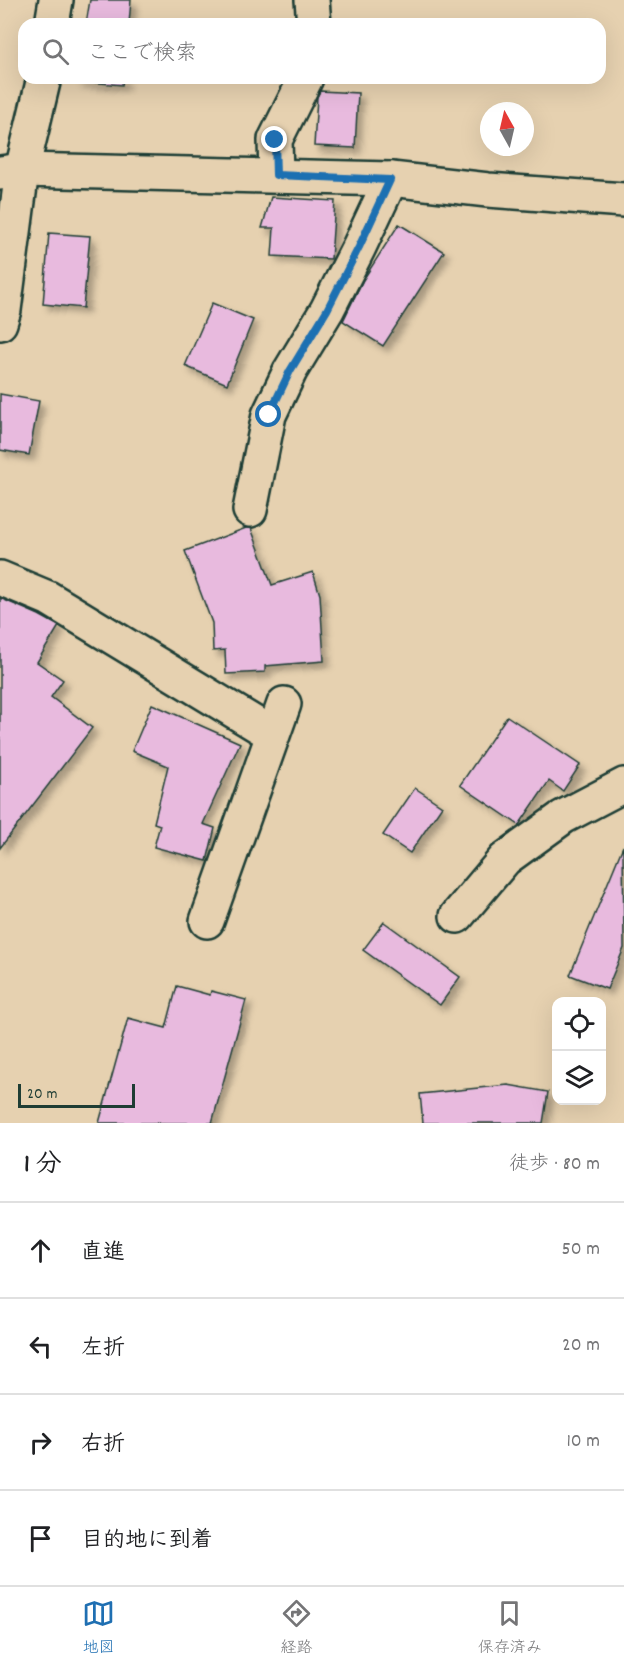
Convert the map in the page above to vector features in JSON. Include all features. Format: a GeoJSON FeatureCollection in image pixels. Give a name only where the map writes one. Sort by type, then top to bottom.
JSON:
{"type":"FeatureCollection","features":[{"type":"Feature","properties":{"kind":"street"},"geometry":{"type":"LineString","coordinates":[[53,18],[56,0]]}},
{"type":"Feature","properties":{"kind":"street"},"geometry":{"type":"LineString","coordinates":[[312,0],[314,18]]}},
{"type":"Feature","properties":{"kind":"street"},"geometry":{"type":"LineString","coordinates":[[0,323],[4,310],[11,171],[42,84]]}},
{"type":"Feature","properties":{"kind":"street"},"geometry":{"type":"LineString","coordinates":[[276,175],[275,140],[303,84]]}},
{"type":"Feature","properties":{"kind":"street"},"geometry":{"type":"LineString","coordinates":[[11,171],[276,175],[390,180],[624,200]]}},
{"type":"Feature","properties":{"kind":"street"},"geometry":{"type":"LineString","coordinates":[[250,510],[269,415],[290,371],[327,310],[390,180]]}},
{"type":"Feature","properties":{"kind":"street"},"geometry":{"type":"LineString","coordinates":[[0,578],[48,598],[273,734]]}},
{"type":"Feature","properties":{"kind":"street"},"geometry":{"type":"LineString","coordinates":[[207,921],[284,704]]}},
{"type":"Feature","properties":{"kind":"street"},"geometry":{"type":"LineString","coordinates":[[457,916],[505,859],[563,817],[624,785]]}},
{"type":"Feature","properties":{"kind":"building"},"geometry":{"type":"Polygon","coordinates":[[[90,0],[131,0],[130,18],[87,18],[90,0]]]}},
{"type":"Feature","properties":{"kind":"building"},"geometry":{"type":"Polygon","coordinates":[[[320,91],[358,93],[355,148],[314,146],[317,97],[320,91]]]}},
{"type":"Feature","properties":{"kind":"building"},"geometry":{"type":"Polygon","coordinates":[[[271,197],[335,201],[331,259],[272,256],[274,228],[262,228],[271,197]]]}},
{"type":"Feature","properties":{"kind":"building"},"geometry":{"type":"Polygon","coordinates":[[[399,224],[444,252],[383,346],[343,321],[363,280],[399,224]]]}},
{"type":"Feature","properties":{"kind":"building"},"geometry":{"type":"Polygon","coordinates":[[[49,233],[90,236],[83,308],[43,304],[49,233]]]}},
{"type":"Feature","properties":{"kind":"building"},"geometry":{"type":"Polygon","coordinates":[[[212,303],[253,320],[227,384],[185,366],[212,303]]]}},
{"type":"Feature","properties":{"kind":"building"},"geometry":{"type":"Polygon","coordinates":[[[0,394],[39,401],[29,455],[0,450],[0,394]]]}},
{"type":"Feature","properties":{"kind":"building"},"geometry":{"type":"Polygon","coordinates":[[[251,528],[272,585],[313,572],[320,595],[324,661],[265,666],[265,672],[226,674],[225,650],[213,651],[212,623],[185,551],[251,528]]]}},
{"type":"Feature","properties":{"kind":"building"},"geometry":{"type":"Polygon","coordinates":[[[0,598],[59,626],[37,662],[63,680],[51,697],[92,728],[0,848],[0,598]]]}},
{"type":"Feature","properties":{"kind":"building"},"geometry":{"type":"Polygon","coordinates":[[[152,704],[240,743],[203,824],[215,828],[207,861],[154,847],[160,825],[154,823],[168,766],[132,751],[152,704]]]}},
{"type":"Feature","properties":{"kind":"building"},"geometry":{"type":"Polygon","coordinates":[[[507,716],[580,765],[563,791],[549,781],[519,825],[460,785],[507,716]]]}},
{"type":"Feature","properties":{"kind":"building"},"geometry":{"type":"Polygon","coordinates":[[[415,788],[442,806],[410,853],[383,835],[415,788]]]}},
{"type":"Feature","properties":{"kind":"building"},"geometry":{"type":"Polygon","coordinates":[[[623,846],[624,948],[607,989],[570,975],[623,846]]]}},
{"type":"Feature","properties":{"kind":"building"},"geometry":{"type":"Polygon","coordinates":[[[384,922],[460,977],[440,1005],[363,950],[384,922]]]}},
{"type":"Feature","properties":{"kind":"building"},"geometry":{"type":"Polygon","coordinates":[[[177,986],[210,995],[211,991],[246,1000],[212,1123],[99,1123],[128,1018],[166,1028],[177,986]]]}},
{"type":"Feature","properties":{"kind":"building"},"geometry":{"type":"Polygon","coordinates":[[[508,1085],[548,1092],[543,1123],[423,1123],[420,1094],[508,1085]]]}},
{"type":"Feature","properties":{"kind":"route"},"geometry":{"type":"LineString","coordinates":[[269,415],[290,371],[327,310],[390,180],[276,175],[275,140]]}}]}
